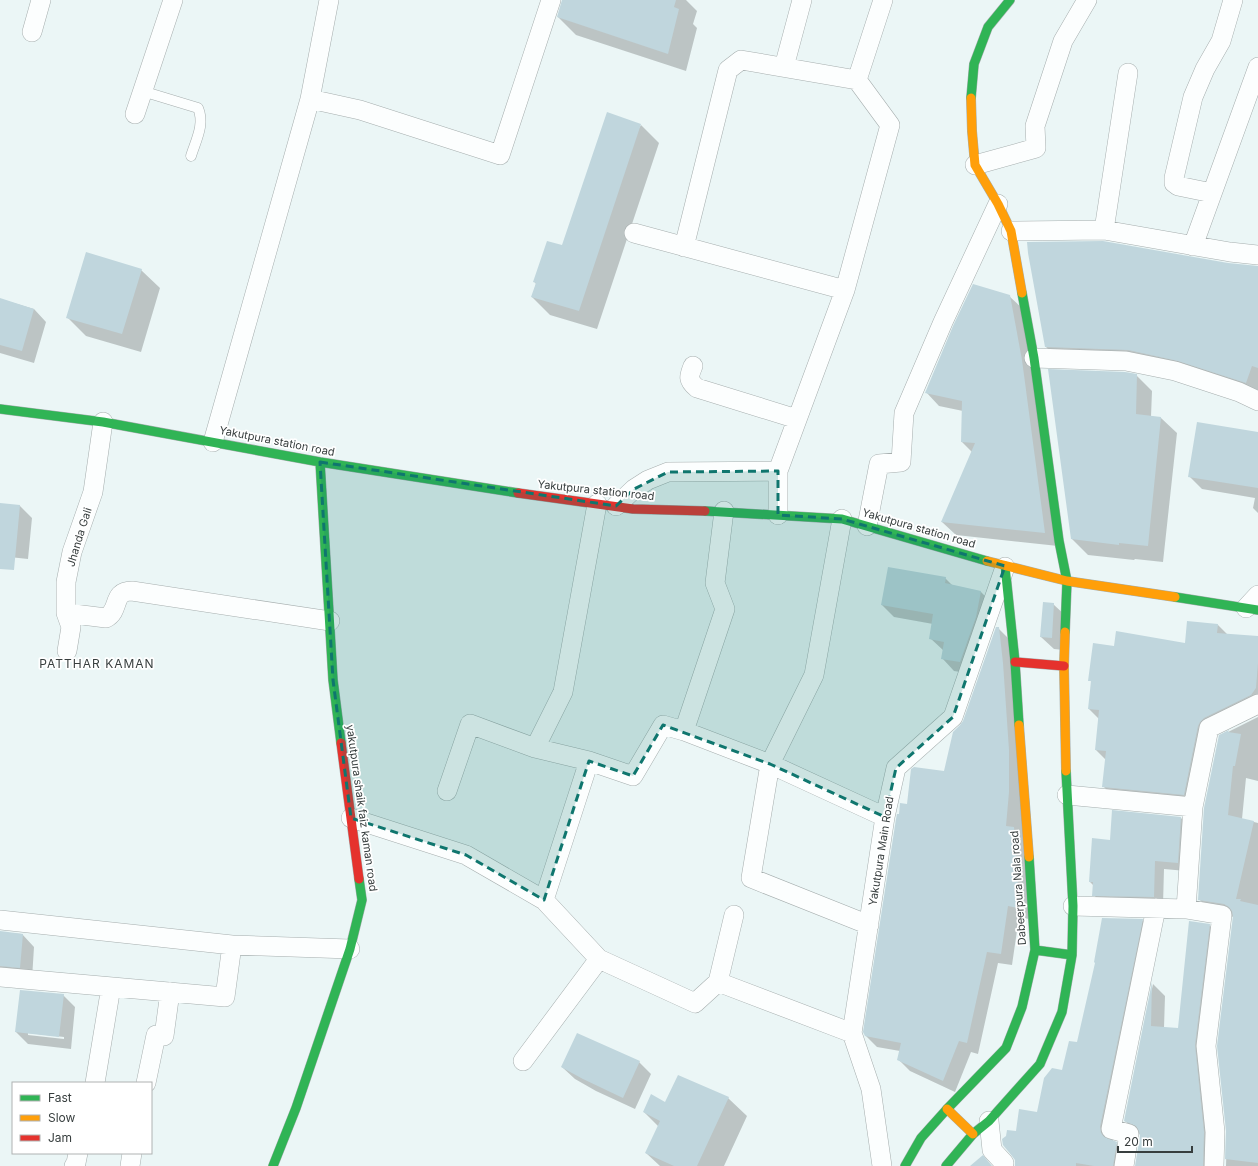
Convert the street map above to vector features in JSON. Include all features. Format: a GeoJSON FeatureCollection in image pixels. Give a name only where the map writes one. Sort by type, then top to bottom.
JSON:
{"type":"FeatureCollection","features":[{"type":"Feature","properties":{"kind":"street"},"geometry":{"type":"LineString","coordinates":[[32,32],[41,0]]}},
{"type":"Feature","properties":{"kind":"street"},"geometry":{"type":"LineString","coordinates":[[135,114],[173,0]]}},
{"type":"Feature","properties":{"kind":"street"},"geometry":{"type":"LineString","coordinates":[[213,442],[310,99],[329,0]]}},
{"type":"Feature","properties":{"kind":"street"},"geometry":{"type":"LineString","coordinates":[[310,99],[360,110],[500,155],[551,0]]}},
{"type":"Feature","properties":{"kind":"street"},"geometry":{"type":"LineString","coordinates":[[784,67],[802,0]]}},
{"type":"Feature","properties":{"kind":"street"},"geometry":{"type":"LineString","coordinates":[[857,80],[883,0]]}},
{"type":"Feature","properties":{"kind":"street"},"geometry":{"type":"LineString","coordinates":[[946,1166],[973,1134],[989,1121],[1040,1064],[1062,1012],[1072,955],[1073,906],[1067,795],[1064,666],[1067,581],[1059,541],[1034,358],[1011,231],[998,204],[975,165],[972,131],[971,98],[974,64],[988,27],[1010,0]]}},
{"type":"Feature","properties":{"kind":"street"},"geometry":{"type":"LineString","coordinates":[[975,165],[1036,148],[1035,126],[1063,41],[1087,0]]}},
{"type":"Feature","properties":{"kind":"street"},"geometry":{"type":"LineString","coordinates":[[1212,193],[1178,186],[1174,183],[1174,178],[1193,97],[1205,69],[1221,41],[1233,0]]}},
{"type":"Feature","properties":{"kind":"street"},"geometry":{"type":"LineString","coordinates":[[684,247],[728,70],[741,60],[857,80],[890,125],[844,290],[778,471],[778,515]]}},
{"type":"Feature","properties":{"kind":"street"},"geometry":{"type":"LineString","coordinates":[[1193,246],[1258,67]]}},
{"type":"Feature","properties":{"kind":"street"},"geometry":{"type":"LineString","coordinates":[[1104,230],[1128,73]]}},
{"type":"Feature","properties":{"kind":"street"},"geometry":{"type":"LineString","coordinates":[[867,526],[879,464],[901,462],[904,413],[943,322],[998,204]]}},
{"type":"Feature","properties":{"kind":"street"},"geometry":{"type":"LineString","coordinates":[[1011,231],[1104,230],[1193,246],[1258,255]]}},
{"type":"Feature","properties":{"kind":"street"},"geometry":{"type":"LineString","coordinates":[[634,233],[844,290]]}},
{"type":"Feature","properties":{"kind":"street"},"geometry":{"type":"LineString","coordinates":[[1034,358],[1126,361],[1175,371],[1239,392],[1258,401]]}},
{"type":"Feature","properties":{"kind":"street"},"geometry":{"type":"LineString","coordinates":[[693,366],[689,376],[692,385],[697,388],[797,419]]}},
{"type":"Feature","properties":{"kind":"street","name":"Yakutpura station road"},"geometry":{"type":"LineString","coordinates":[[0,409],[103,422],[320,462],[482,488],[633,509],[724,511],[842,519],[1005,566],[1067,581],[1254,604]]}},
{"type":"Feature","properties":{"kind":"street","name":"Jhanda Gali"},"geometry":{"type":"LineString","coordinates":[[67,651],[72,627],[66,613],[66,582],[72,552],[94,492],[103,422]]}},
{"type":"Feature","properties":{"kind":"street","name":"yakutpura shaik faiz kaman road"},"geometry":{"type":"LineString","coordinates":[[273,1166],[296,1108],[350,949],[362,900],[333,680],[320,462]]}},
{"type":"Feature","properties":{"kind":"street"},"geometry":{"type":"LineString","coordinates":[[616,506],[634,489],[648,480],[668,472],[778,471]]}},
{"type":"Feature","properties":{"kind":"street"},"geometry":{"type":"LineString","coordinates":[[535,748],[563,692],[597,504]]}},
{"type":"Feature","properties":{"kind":"street"},"geometry":{"type":"LineString","coordinates":[[684,731],[725,609],[715,583],[724,511]]}},
{"type":"Feature","properties":{"kind":"street"},"geometry":{"type":"LineString","coordinates":[[842,519],[814,675],[770,764],[751,878],[868,925]]}},
{"type":"Feature","properties":{"kind":"street","name":"Dabeerpura Nala road"},"geometry":{"type":"LineString","coordinates":[[905,1166],[921,1138],[1006,1048],[1022,1007],[1034,950],[1015,662],[1005,566]]}},
{"type":"Feature","properties":{"kind":"street","name":"Yakutpura Main Road"},"geometry":{"type":"LineString","coordinates":[[882,1166],[871,1088],[852,1034],[885,817],[896,768],[953,717],[1005,566]]}},
{"type":"Feature","properties":{"kind":"street"},"geometry":{"type":"LineString","coordinates":[[66,613],[106,618],[112,615],[118,598],[126,591],[330,621]]}},
{"type":"Feature","properties":{"kind":"street"},"geometry":{"type":"LineString","coordinates":[[1015,662],[1064,666]]}},
{"type":"Feature","properties":{"kind":"street"},"geometry":{"type":"LineString","coordinates":[[1186,909],[1193,807],[1209,728],[1258,704]]}},
{"type":"Feature","properties":{"kind":"street"},"geometry":{"type":"LineString","coordinates":[[447,790],[470,724],[535,748],[590,761],[633,776],[664,725],[684,731],[770,764],[885,817]]}},
{"type":"Feature","properties":{"kind":"street"},"geometry":{"type":"LineString","coordinates":[[544,900],[590,761]]}},
{"type":"Feature","properties":{"kind":"street"},"geometry":{"type":"LineString","coordinates":[[1067,795],[1193,807]]}},
{"type":"Feature","properties":{"kind":"street"},"geometry":{"type":"LineString","coordinates":[[351,818],[466,855],[544,900],[599,959],[695,1003],[718,982],[734,915]]}},
{"type":"Feature","properties":{"kind":"street"},"geometry":{"type":"LineString","coordinates":[[1073,906],[1186,909],[1222,915],[1206,1046],[1215,1132],[1214,1166]]}},
{"type":"Feature","properties":{"kind":"street"},"geometry":{"type":"LineString","coordinates":[[1124,1166],[1129,1134],[1111,1129],[1156,908]]}},
{"type":"Feature","properties":{"kind":"street"},"geometry":{"type":"LineString","coordinates":[[0,920],[232,945],[350,949]]}},
{"type":"Feature","properties":{"kind":"street"},"geometry":{"type":"LineString","coordinates":[[0,977],[225,997],[232,945]]}},
{"type":"Feature","properties":{"kind":"street"},"geometry":{"type":"LineString","coordinates":[[1034,950],[1072,955]]}},
{"type":"Feature","properties":{"kind":"street"},"geometry":{"type":"LineString","coordinates":[[523,1061],[599,959]]}},
{"type":"Feature","properties":{"kind":"street"},"geometry":{"type":"LineString","coordinates":[[718,982],[852,1034]]}},
{"type":"Feature","properties":{"kind":"street"},"geometry":{"type":"LineString","coordinates":[[94,1082],[111,987]]}},
{"type":"Feature","properties":{"kind":"street"},"geometry":{"type":"LineString","coordinates":[[146,1082],[156,1034],[164,1036],[170,992]]}},
{"type":"Feature","properties":{"kind":"street"},"geometry":{"type":"LineString","coordinates":[[947,1109],[973,1134]]}},
{"type":"Feature","properties":{"kind":"street"},"geometry":{"type":"LineString","coordinates":[[989,1121],[992,1150],[1004,1163],[1003,1166]]}},
{"type":"Feature","properties":{"kind":"street"},"geometry":{"type":"LineString","coordinates":[[74,1166],[78,1154]]}},
{"type":"Feature","properties":{"kind":"street"},"geometry":{"type":"LineString","coordinates":[[130,1166],[132,1154]]}},
{"type":"Feature","properties":{"kind":"lane"},"geometry":{"type":"LineString","coordinates":[[142,91],[198,108],[201,116],[201,126],[191,156]]}},
{"type":"Feature","properties":{"kind":"highlighted area"},"geometry":{"type":"Polygon","coordinates":[[[320,462],[616,506],[634,489],[668,472],[778,471],[778,515],[842,519],[1005,566],[953,717],[896,768],[885,817],[770,764],[663,725],[633,776],[589,761],[544,900],[466,855],[351,818],[333,680],[320,462]]]}},
{"type":"Feature","properties":{"kind":"building"},"geometry":{"type":"Polygon","coordinates":[[[562,0],[676,0],[674,7],[679,9],[668,54],[557,17],[562,0]]]}},
{"type":"Feature","properties":{"kind":"building"},"geometry":{"type":"Polygon","coordinates":[[[607,112],[641,124],[579,311],[531,297],[536,283],[533,282],[547,241],[562,245],[607,112]]]}},
{"type":"Feature","properties":{"kind":"building"},"geometry":{"type":"Polygon","coordinates":[[[1103,241],[1228,263],[1258,266],[1258,368],[1252,366],[1246,383],[1178,361],[1128,350],[1045,347],[1027,242],[1103,241]]]}},
{"type":"Feature","properties":{"kind":"building"},"geometry":{"type":"Polygon","coordinates":[[[86,252],[142,269],[122,334],[66,318],[86,252]]]}},
{"type":"Feature","properties":{"kind":"building"},"geometry":{"type":"Polygon","coordinates":[[[973,284],[1010,295],[1022,360],[1045,533],[941,522],[975,443],[961,442],[962,401],[925,393],[953,326],[973,284]]]}},
{"type":"Feature","properties":{"kind":"building"},"geometry":{"type":"Polygon","coordinates":[[[0,298],[34,309],[22,351],[0,345],[0,298]]]}},
{"type":"Feature","properties":{"kind":"building"},"geometry":{"type":"Polygon","coordinates":[[[1048,369],[1125,372],[1137,374],[1136,414],[1161,417],[1148,546],[1119,543],[1119,545],[1071,539],[1048,369]]]}},
{"type":"Feature","properties":{"kind":"building"},"geometry":{"type":"Polygon","coordinates":[[[1197,422],[1258,432],[1258,488],[1188,477],[1197,422]]]}},
{"type":"Feature","properties":{"kind":"building"},"geometry":{"type":"Polygon","coordinates":[[[0,503],[20,505],[14,570],[0,569],[0,503]]]}},
{"type":"Feature","properties":{"kind":"building"},"geometry":{"type":"Polygon","coordinates":[[[888,567],[946,577],[945,583],[981,591],[976,617],[960,662],[941,659],[944,642],[929,639],[933,614],[881,605],[888,567]]]}},
{"type":"Feature","properties":{"kind":"building"},"geometry":{"type":"Polygon","coordinates":[[[1043,602],[1054,603],[1052,638],[1040,637],[1043,602]]]}},
{"type":"Feature","properties":{"kind":"building"},"geometry":{"type":"Polygon","coordinates":[[[1187,621],[1218,624],[1217,633],[1258,636],[1256,688],[1251,695],[1204,718],[1200,722],[1184,795],[1102,787],[1106,751],[1095,750],[1099,710],[1088,709],[1091,681],[1088,681],[1093,643],[1114,646],[1116,631],[1185,643],[1187,621]]]}},
{"type":"Feature","properties":{"kind":"building"},"geometry":{"type":"Polygon","coordinates":[[[996,627],[999,627],[1003,663],[1009,750],[1009,792],[1006,826],[1014,827],[1014,847],[1019,899],[1018,908],[1008,906],[1001,954],[987,952],[967,1043],[959,1041],[943,1081],[897,1060],[901,1043],[865,1036],[863,1032],[896,819],[897,814],[899,814],[900,803],[907,804],[911,769],[914,767],[944,771],[953,732],[963,721],[996,627]]]}},
{"type":"Feature","properties":{"kind":"building"},"geometry":{"type":"Polygon","coordinates":[[[1229,730],[1228,732],[1241,734],[1235,766],[1233,766],[1228,815],[1254,821],[1236,899],[1241,899],[1240,901],[1258,905],[1258,1163],[1225,1159],[1226,1131],[1217,1046],[1233,916],[1229,907],[1224,904],[1198,900],[1204,808],[1219,735],[1229,730]]]}},
{"type":"Feature","properties":{"kind":"building"},"geometry":{"type":"Polygon","coordinates":[[[1112,810],[1181,817],[1178,863],[1155,861],[1154,897],[1092,896],[1093,882],[1089,882],[1092,838],[1110,840],[1112,810]]]}},
{"type":"Feature","properties":{"kind":"building"},"geometry":{"type":"Polygon","coordinates":[[[1102,918],[1143,919],[1100,1127],[1101,1133],[1104,1137],[1117,1142],[1113,1166],[1094,1166],[1076,1163],[1076,1166],[1015,1166],[1015,1160],[1003,1145],[1002,1139],[1006,1136],[1007,1130],[1016,1131],[1019,1109],[1037,1112],[1044,1078],[1052,1068],[1062,1070],[1069,1041],[1077,1042],[1095,963],[1102,918]]]}},
{"type":"Feature","properties":{"kind":"building"},"geometry":{"type":"Polygon","coordinates":[[[1189,921],[1210,924],[1195,1045],[1204,1132],[1203,1166],[1135,1166],[1140,1136],[1139,1131],[1136,1126],[1124,1121],[1152,982],[1151,1026],[1178,1028],[1189,921]]]}},
{"type":"Feature","properties":{"kind":"building"},"geometry":{"type":"Polygon","coordinates":[[[0,931],[23,934],[20,968],[0,966],[0,931]]]}},
{"type":"Feature","properties":{"kind":"building"},"geometry":{"type":"Polygon","coordinates":[[[20,990],[64,994],[59,1037],[15,1032],[20,990]]]}},
{"type":"Feature","properties":{"kind":"building"},"geometry":{"type":"Polygon","coordinates":[[[577,1033],[640,1061],[623,1098],[561,1067],[577,1033]]]}},
{"type":"Feature","properties":{"kind":"building"},"geometry":{"type":"Polygon","coordinates":[[[678,1075],[729,1097],[697,1166],[674,1166],[645,1153],[660,1121],[643,1112],[651,1094],[665,1102],[678,1075]]]}},
{"type":"Feature","properties":{"kind":"building"},"geometry":{"type":"Polygon","coordinates":[[[983,1155],[992,1166],[970,1166],[983,1155]]]}},
{"type":"Feature","properties":{"kind":"traffic: fast"},"geometry":{"type":"LineString","coordinates":[[971,98],[974,64],[988,27],[1010,0]]}},
{"type":"Feature","properties":{"kind":"traffic: fast"},"geometry":{"type":"LineString","coordinates":[[1022,293],[1034,358],[1059,541],[1067,581],[1065,632]]}},
{"type":"Feature","properties":{"kind":"traffic: fast"},"geometry":{"type":"LineString","coordinates":[[0,409],[103,422],[320,462],[518,493]]}},
{"type":"Feature","properties":{"kind":"traffic: fast"},"geometry":{"type":"LineString","coordinates":[[320,462],[333,680],[341,743]]}},
{"type":"Feature","properties":{"kind":"traffic: fast"},"geometry":{"type":"LineString","coordinates":[[705,511],[842,519],[987,561]]}},
{"type":"Feature","properties":{"kind":"traffic: fast"},"geometry":{"type":"LineString","coordinates":[[1005,566],[1015,662],[1019,725]]}},
{"type":"Feature","properties":{"kind":"traffic: fast"},"geometry":{"type":"LineString","coordinates":[[1175,597],[1258,610]]}},
{"type":"Feature","properties":{"kind":"traffic: fast"},"geometry":{"type":"LineString","coordinates":[[946,1166],[973,1134],[989,1121],[1040,1064],[1062,1012],[1072,955],[1073,906],[1066,771]]}},
{"type":"Feature","properties":{"kind":"traffic: fast"},"geometry":{"type":"LineString","coordinates":[[905,1166],[921,1138],[1006,1048],[1022,1007],[1035,950],[1029,857]]}},
{"type":"Feature","properties":{"kind":"traffic: fast"},"geometry":{"type":"LineString","coordinates":[[273,1166],[296,1108],[350,949],[362,900],[359,879]]}},
{"type":"Feature","properties":{"kind":"traffic: fast"},"geometry":{"type":"LineString","coordinates":[[1035,950],[1072,955]]}},
{"type":"Feature","properties":{"kind":"traffic: slow"},"geometry":{"type":"LineString","coordinates":[[971,98],[975,165],[998,204],[1011,231],[1022,293]]}},
{"type":"Feature","properties":{"kind":"traffic: slow"},"geometry":{"type":"LineString","coordinates":[[987,561],[1067,581],[1175,597]]}},
{"type":"Feature","properties":{"kind":"traffic: slow"},"geometry":{"type":"LineString","coordinates":[[1065,632],[1064,666],[1066,771]]}},
{"type":"Feature","properties":{"kind":"traffic: slow"},"geometry":{"type":"LineString","coordinates":[[1019,725],[1029,857]]}},
{"type":"Feature","properties":{"kind":"traffic: slow"},"geometry":{"type":"LineString","coordinates":[[947,1109],[973,1134]]}},
{"type":"Feature","properties":{"kind":"traffic: jam"},"geometry":{"type":"LineString","coordinates":[[518,493],[633,509],[705,511]]}},
{"type":"Feature","properties":{"kind":"traffic: jam"},"geometry":{"type":"LineString","coordinates":[[1015,662],[1064,666]]}},
{"type":"Feature","properties":{"kind":"traffic: jam"},"geometry":{"type":"LineString","coordinates":[[341,743],[359,879]]}},
{"type":"Feature","properties":{"kind":"district","name":"PATTHAR KAMAN"},"geometry":{"type":"Point","coordinates":[97,664]}}]}
